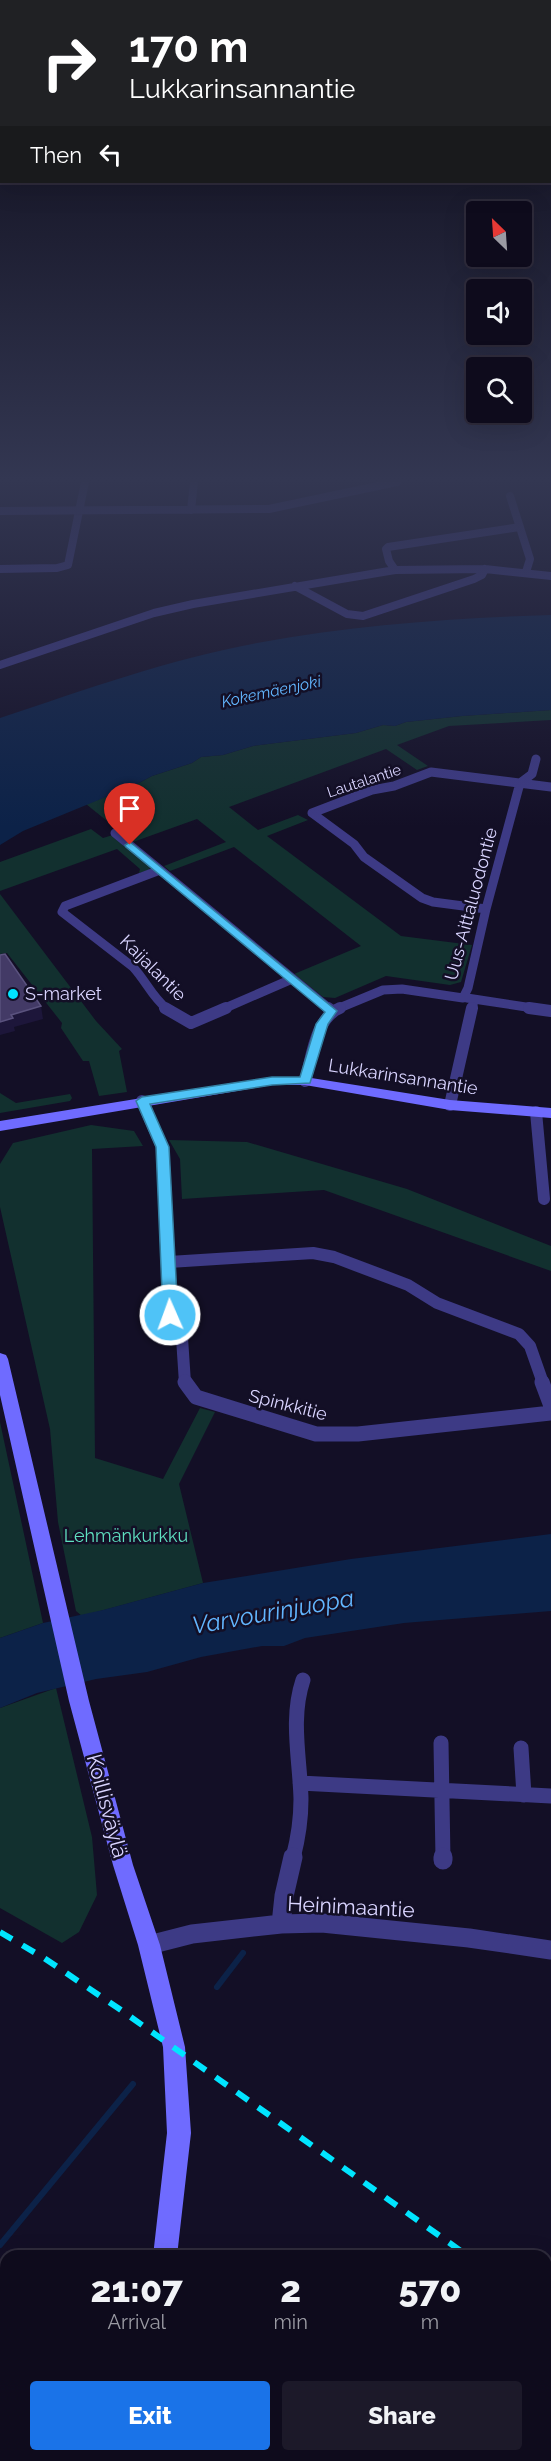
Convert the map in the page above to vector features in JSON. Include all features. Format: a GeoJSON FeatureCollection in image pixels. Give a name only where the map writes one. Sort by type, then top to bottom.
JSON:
{"type":"FeatureCollection","features":[{"type":"Feature","properties":{"kind":"main road","name":"Lukkarinsannantie"},"geometry":{"type":"LineString","coordinates":[[0,1126],[261,1082],[305,1081],[450,1105],[551,1113]]}},
{"type":"Feature","properties":{"kind":"main road","name":"Lukkarinsannantie"},"geometry":{"type":"LineString","coordinates":[[0,1135],[72,1113]]}},
{"type":"Feature","properties":{"kind":"main road","name":"Koillisväylä"},"geometry":{"type":"LineString","coordinates":[[0,1359],[79,1701],[123,1865],[149,1945],[174,2047],[179,2133],[166,2250]]}},
{"type":"Feature","properties":{"kind":"street"},"geometry":{"type":"LineString","coordinates":[[0,665],[154,613],[234,597]]}},
{"type":"Feature","properties":{"kind":"street"},"geometry":{"type":"LineString","coordinates":[[315,597],[347,614],[356,616],[370,614],[421,597]]}},
{"type":"Feature","properties":{"kind":"street","name":"Uus-Aittaluodontie"},"geometry":{"type":"LineString","coordinates":[[332,1011],[383,990],[402,989],[468,999],[468,988],[486,909],[520,783],[531,774],[536,759]]}},
{"type":"Feature","properties":{"kind":"street","name":"Lautalantie"},"geometry":{"type":"LineString","coordinates":[[486,909],[433,902],[422,898],[364,857],[354,844],[312,813],[372,790],[394,786],[431,772],[487,777],[520,783]]}},
{"type":"Feature","properties":{"kind":"street"},"geometry":{"type":"LineString","coordinates":[[520,783],[551,787]]}},
{"type":"Feature","properties":{"kind":"street"},"geometry":{"type":"LineString","coordinates":[[115,833],[332,1011],[322,1024],[305,1081]]}},
{"type":"Feature","properties":{"kind":"street","name":"Kaijalantie"},"geometry":{"type":"LineString","coordinates":[[160,870],[65,906],[62,912],[77,926],[100,939],[143,978],[149,991],[181,1020],[191,1023],[292,979]]}},
{"type":"Feature","properties":{"kind":"street"},"geometry":{"type":"LineString","coordinates":[[450,1105],[468,999],[551,1011]]}},
{"type":"Feature","properties":{"kind":"street","name":"Spinkkitie"},"geometry":{"type":"LineString","coordinates":[[142,1101],[162,1147],[170,1315],[182,1338],[185,1384],[196,1397],[211,1404],[316,1434],[358,1434],[551,1413]]}},
{"type":"Feature","properties":{"kind":"street"},"geometry":{"type":"LineString","coordinates":[[536,1112],[544,1199]]}},
{"type":"Feature","properties":{"kind":"street"},"geometry":{"type":"LineString","coordinates":[[169,1262],[313,1253],[355,1264],[408,1285],[437,1303],[519,1334],[530,1346],[551,1406]]}},
{"type":"Feature","properties":{"kind":"street"},"geometry":{"type":"LineString","coordinates":[[281,1924],[280,1906],[298,1840],[301,1812],[296,1701],[303,1680]]}},
{"type":"Feature","properties":{"kind":"street"},"geometry":{"type":"LineString","coordinates":[[441,1743],[443,1860]]}},
{"type":"Feature","properties":{"kind":"street"},"geometry":{"type":"LineString","coordinates":[[521,1748],[524,1795]]}},
{"type":"Feature","properties":{"kind":"street"},"geometry":{"type":"LineString","coordinates":[[300,1783],[551,1796]]}},
{"type":"Feature","properties":{"kind":"street","name":"Heinimaantie"},"geometry":{"type":"LineString","coordinates":[[149,1945],[192,1934],[281,1924],[322,1923],[469,1938],[551,1950]]}},
{"type":"Feature","properties":{"kind":"green space"},"geometry":{"type":"Polygon","coordinates":[[[551,710],[551,720],[449,726],[397,745],[428,766],[417,770],[386,749],[229,807],[258,830],[298,815],[308,820],[267,836],[401,936],[472,945],[461,982],[450,985],[386,976],[335,998],[323,997],[294,974],[361,946],[234,847],[170,871],[164,866],[226,842],[197,819],[133,842],[86,804],[152,776],[192,763],[201,757],[223,755],[253,746],[356,733],[383,725],[395,726],[406,722],[551,710]]]}},
{"type":"Feature","properties":{"kind":"green space"},"geometry":{"type":"Polygon","coordinates":[[[91,829],[103,838],[116,834],[151,865],[149,870],[139,873],[140,869],[117,849],[0,891],[0,862],[91,829]]]}},
{"type":"Feature","properties":{"kind":"green space"},"geometry":{"type":"Polygon","coordinates":[[[0,894],[96,1021],[122,1049],[119,1051],[127,1092],[99,1096],[89,1061],[83,1061],[61,1028],[62,1023],[7,953],[0,954],[0,894]]]}},
{"type":"Feature","properties":{"kind":"green space"},"geometry":{"type":"Polygon","coordinates":[[[0,1093],[16,1103],[70,1094],[72,1098],[70,1101],[0,1113],[0,1093]]]}},
{"type":"Feature","properties":{"kind":"green space","name":"Lehmänkurkku"},"geometry":{"type":"Polygon","coordinates":[[[91,1125],[134,1131],[143,1146],[92,1149],[95,1458],[163,1479],[200,1408],[215,1412],[179,1484],[203,1583],[82,1616],[76,1611],[58,1522],[50,1429],[0,1207],[0,1164],[13,1143],[91,1125]]]}},
{"type":"Feature","properties":{"kind":"green space"},"geometry":{"type":"Polygon","coordinates":[[[169,1140],[247,1142],[407,1189],[551,1246],[551,1271],[324,1190],[182,1199],[180,1159],[169,1140]]]}},
{"type":"Feature","properties":{"kind":"green space"},"geometry":{"type":"Polygon","coordinates":[[[0,1422],[43,1623],[0,1638],[0,1422]]]}},
{"type":"Feature","properties":{"kind":"green space"},"geometry":{"type":"Polygon","coordinates":[[[56,1688],[92,1837],[97,1895],[79,1932],[62,1943],[0,1908],[0,1708],[56,1688]]]}},
{"type":"Feature","properties":{"kind":"water","name":"Kokemäenjoki"},"geometry":{"type":"Polygon","coordinates":[[[551,615],[551,710],[462,716],[406,722],[395,726],[383,725],[356,733],[253,746],[223,755],[201,757],[192,763],[152,776],[23,831],[0,845],[0,718],[160,666],[257,643],[330,631],[404,623],[551,615]]]}},
{"type":"Feature","properties":{"kind":"water","name":"Varvourinjuopa"},"geometry":{"type":"Polygon","coordinates":[[[551,1534],[551,1611],[404,1623],[305,1638],[284,1646],[262,1646],[201,1657],[147,1672],[96,1679],[37,1693],[0,1708],[0,1638],[43,1623],[103,1610],[203,1583],[351,1559],[551,1534]]]}},
{"type":"Feature","properties":{"kind":"building","name":"S-market"},"geometry":{"type":"Polygon","coordinates":[[[5,954],[41,1006],[11,1015],[13,1018],[0,1022],[0,955],[5,954]]]}},
{"type":"Feature","properties":{"kind":"waterway"},"geometry":{"type":"LineString","coordinates":[[217,1987],[243,1953]]}},
{"type":"Feature","properties":{"kind":"waterway"},"geometry":{"type":"LineString","coordinates":[[0,2245],[133,2084]]}},
{"type":"Feature","properties":{"kind":"railway"},"geometry":{"type":"LineString","coordinates":[[0,1932],[44,1958],[118,2008],[460,2250]]}},
{"type":"Feature","properties":{"kind":"place","name":"S-market"},"geometry":{"type":"Point","coordinates":[13,994]}},
{"type":"Feature","properties":{"kind":"route"},"geometry":{"type":"LineString","coordinates":[[130,845],[332,1011],[322,1024],[305,1081],[272,1081],[142,1101],[159,1135],[162,1147],[170,1315]]}}]}
